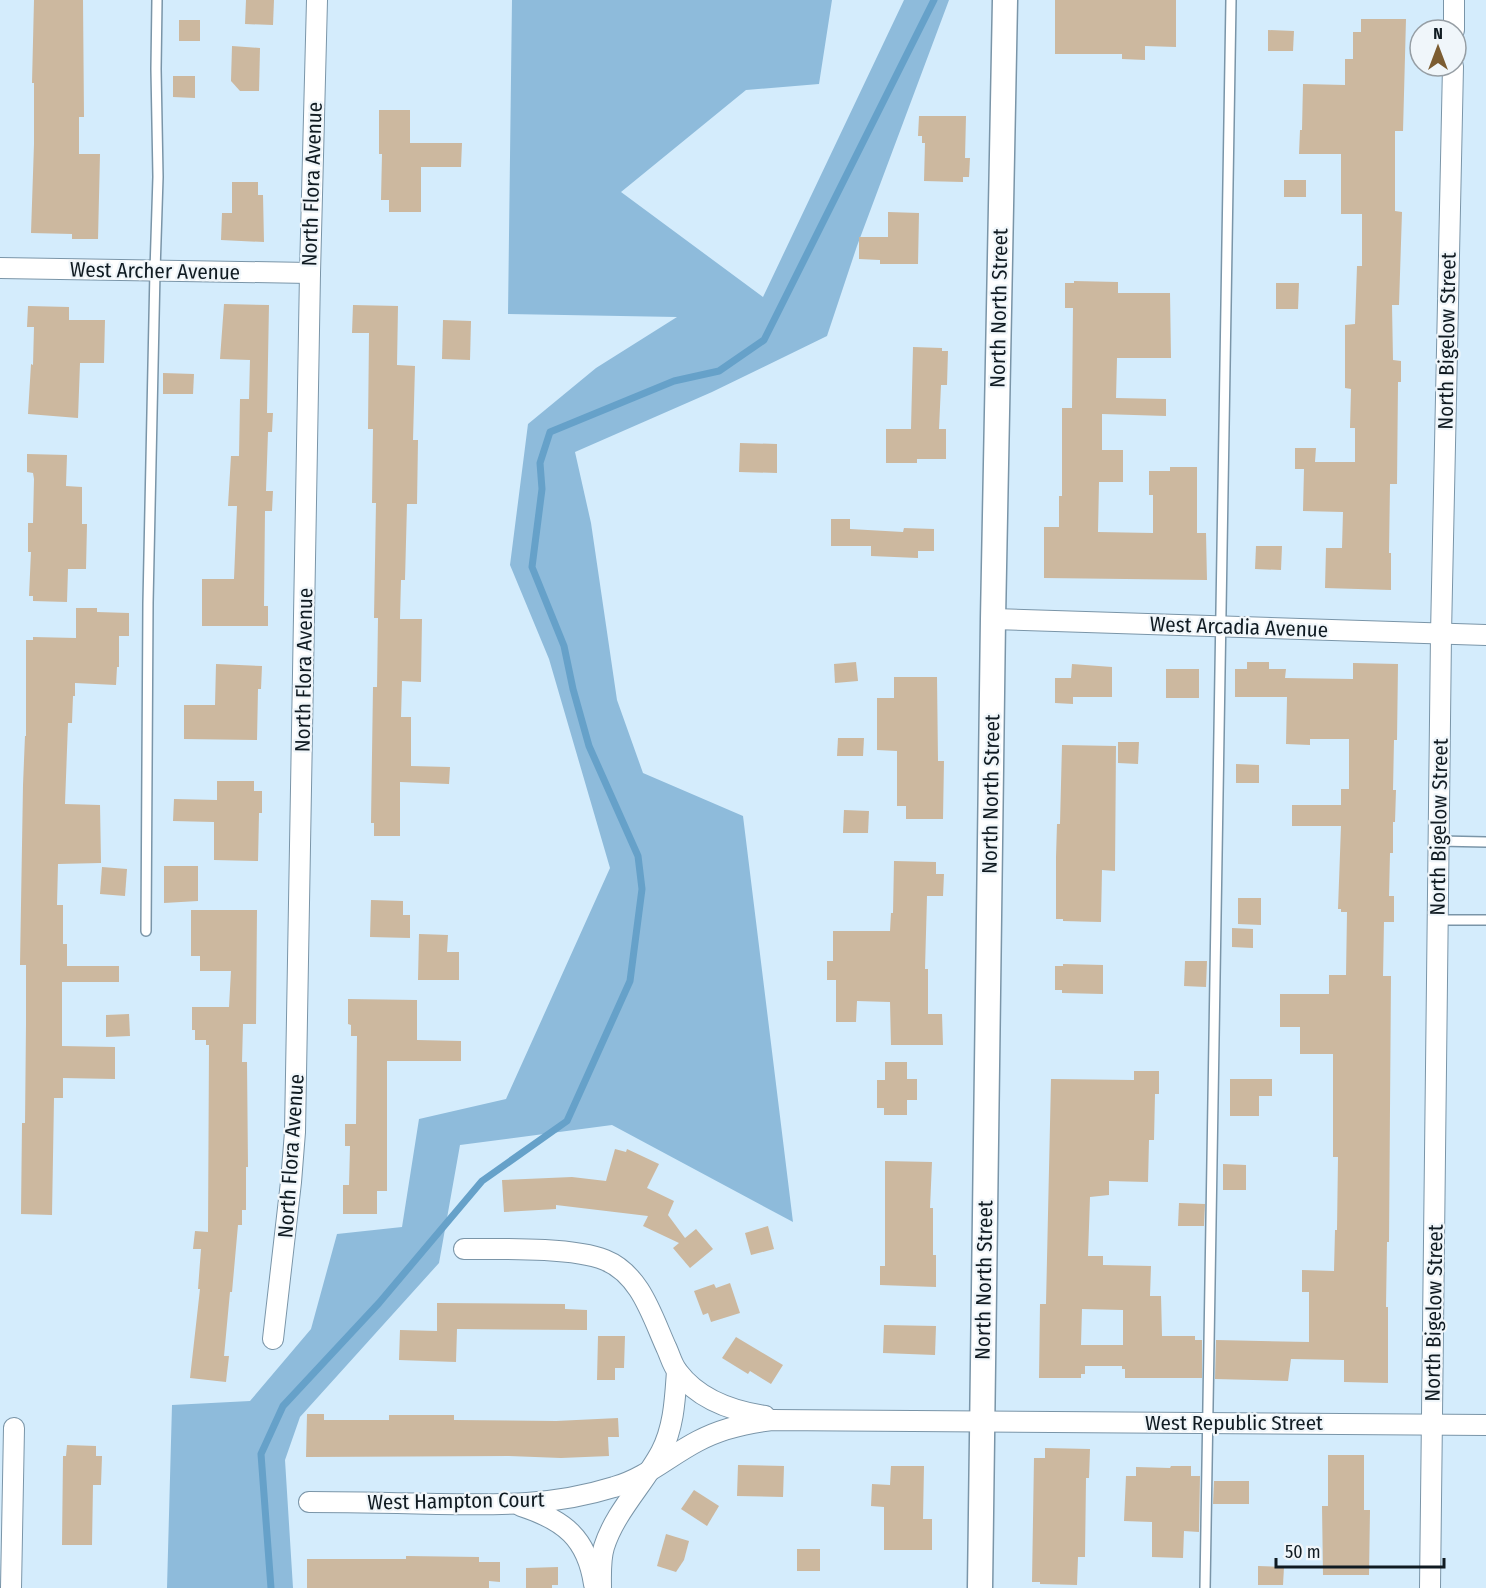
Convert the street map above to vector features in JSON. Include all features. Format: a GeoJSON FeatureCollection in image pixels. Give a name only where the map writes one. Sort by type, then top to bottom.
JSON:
{"type":"FeatureCollection","features":[{"type":"Feature","properties":{"kind":"street","name":"North Flora Avenue"},"geometry":{"type":"LineString","coordinates":[[273,1339],[296,1121],[310,273],[317,0]]}},
{"type":"Feature","properties":{"kind":"street","name":"North North Street"},"geometry":{"type":"LineString","coordinates":[[980,1588],[993,619],[1005,0]]}},
{"type":"Feature","properties":{"kind":"street"},"geometry":{"type":"LineString","coordinates":[[1454,0],[1454,18]]}},
{"type":"Feature","properties":{"kind":"street","name":"North Bigelow Street"},"geometry":{"type":"LineString","coordinates":[[1430,1588],[1442,634],[1453,78]]}},
{"type":"Feature","properties":{"kind":"street","name":"West Archer Avenue"},"geometry":{"type":"LineString","coordinates":[[0,268],[310,273]]}},
{"type":"Feature","properties":{"kind":"street","name":"West Arcadia Avenue"},"geometry":{"type":"LineString","coordinates":[[993,619],[1486,635]]}},
{"type":"Feature","properties":{"kind":"street"},"geometry":{"type":"LineString","coordinates":[[464,1249],[555,1252],[605,1260],[629,1276],[639,1289],[677,1371],[696,1391],[718,1404],[756,1415],[794,1420]]}},
{"type":"Feature","properties":{"kind":"street"},"geometry":{"type":"LineString","coordinates":[[601,1588],[604,1547],[615,1522],[661,1451],[670,1429],[677,1371]]}},
{"type":"Feature","properties":{"kind":"street","name":"West Hampton Court"},"geometry":{"type":"LineString","coordinates":[[309,1502],[516,1505],[591,1493],[628,1482],[649,1472],[700,1440],[734,1426],[772,1420],[982,1422]]}},
{"type":"Feature","properties":{"kind":"street","name":"West Republic Street"},"geometry":{"type":"LineString","coordinates":[[982,1422],[1486,1425]]}},
{"type":"Feature","properties":{"kind":"street"},"geometry":{"type":"LineString","coordinates":[[11,1588],[14,1428]]}},
{"type":"Feature","properties":{"kind":"street"},"geometry":{"type":"LineString","coordinates":[[516,1505],[551,1517],[571,1532],[584,1551],[592,1571],[594,1588]]}},
{"type":"Feature","properties":{"kind":"lane"},"geometry":{"type":"LineString","coordinates":[[146,931],[148,591],[154,271],[159,177],[157,0]]}},
{"type":"Feature","properties":{"kind":"lane"},"geometry":{"type":"LineString","coordinates":[[1204,1588],[1231,0]]}},
{"type":"Feature","properties":{"kind":"lane"},"geometry":{"type":"LineString","coordinates":[[1439,841],[1486,842]]}},
{"type":"Feature","properties":{"kind":"lane"},"geometry":{"type":"LineString","coordinates":[[1438,920],[1486,920]]}},
{"type":"Feature","properties":{"kind":"shaded area"},"geometry":{"type":"Polygon","coordinates":[[[512,0],[832,0],[819,84],[746,90],[621,192],[763,297],[904,0],[949,0],[857,246],[827,336],[712,392],[575,452],[591,523],[617,700],[643,773],[743,816],[793,1222],[612,1125],[460,1145],[439,1263],[300,1417],[285,1460],[293,1588],[167,1588],[172,1405],[250,1401],[311,1329],[337,1234],[402,1227],[419,1119],[506,1099],[610,868],[549,659],[510,565],[528,424],[596,368],[677,317],[508,314],[512,0]]]}},
{"type":"Feature","properties":{"kind":"building"},"geometry":{"type":"Polygon","coordinates":[[[34,0],[83,0],[84,117],[79,117],[79,154],[100,154],[98,239],[72,239],[72,234],[31,233],[34,144],[34,83],[32,83],[34,0]]]}},
{"type":"Feature","properties":{"kind":"building"},"geometry":{"type":"Polygon","coordinates":[[[246,0],[274,0],[273,25],[245,24],[246,0]]]}},
{"type":"Feature","properties":{"kind":"building"},"geometry":{"type":"Polygon","coordinates":[[[1055,0],[1176,0],[1176,47],[1145,46],[1145,60],[1122,59],[1122,54],[1055,54],[1055,0]]]}},
{"type":"Feature","properties":{"kind":"building"},"geometry":{"type":"Polygon","coordinates":[[[1361,19],[1406,19],[1403,131],[1395,131],[1395,211],[1402,212],[1399,305],[1392,305],[1393,360],[1401,361],[1401,382],[1398,382],[1397,484],[1390,484],[1391,590],[1325,588],[1326,548],[1342,548],[1343,512],[1303,511],[1304,469],[1295,469],[1295,448],[1316,448],[1315,462],[1355,462],[1355,428],[1350,428],[1351,389],[1345,388],[1345,325],[1355,324],[1357,266],[1362,266],[1362,214],[1341,214],[1341,154],[1299,154],[1303,84],[1345,85],[1345,59],[1353,59],[1353,32],[1361,32],[1361,19]]]}},
{"type":"Feature","properties":{"kind":"building"},"geometry":{"type":"Polygon","coordinates":[[[179,20],[200,20],[200,41],[179,41],[179,20]]]}},
{"type":"Feature","properties":{"kind":"building"},"geometry":{"type":"Polygon","coordinates":[[[1268,30],[1294,31],[1293,51],[1268,51],[1268,30]]]}},
{"type":"Feature","properties":{"kind":"building"},"geometry":{"type":"Polygon","coordinates":[[[232,46],[260,48],[259,91],[240,91],[231,81],[232,46]]]}},
{"type":"Feature","properties":{"kind":"building"},"geometry":{"type":"Polygon","coordinates":[[[173,76],[195,76],[195,98],[173,97],[173,76]]]}},
{"type":"Feature","properties":{"kind":"building"},"geometry":{"type":"Polygon","coordinates":[[[379,110],[410,110],[410,143],[462,143],[461,167],[421,167],[421,212],[389,212],[389,200],[381,200],[382,154],[379,154],[379,110]]]}},
{"type":"Feature","properties":{"kind":"building"},"geometry":{"type":"Polygon","coordinates":[[[919,116],[966,116],[965,158],[970,158],[969,177],[963,177],[963,182],[924,181],[925,143],[922,143],[922,136],[918,136],[919,116]]]}},
{"type":"Feature","properties":{"kind":"building"},"geometry":{"type":"Polygon","coordinates":[[[1284,180],[1306,180],[1306,197],[1284,197],[1284,180]]]}},
{"type":"Feature","properties":{"kind":"building"},"geometry":{"type":"Polygon","coordinates":[[[232,182],[258,182],[258,195],[263,195],[264,242],[221,240],[222,213],[232,213],[232,182]]]}},
{"type":"Feature","properties":{"kind":"building"},"geometry":{"type":"Polygon","coordinates":[[[888,212],[919,213],[918,264],[880,264],[880,260],[859,259],[859,237],[888,237],[888,212]]]}},
{"type":"Feature","properties":{"kind":"building"},"geometry":{"type":"Polygon","coordinates":[[[1074,281],[1118,282],[1118,293],[1170,293],[1171,358],[1117,358],[1116,398],[1166,399],[1166,416],[1102,414],[1102,450],[1123,450],[1123,482],[1099,482],[1098,532],[1153,533],[1153,495],[1149,495],[1149,471],[1170,471],[1170,467],[1197,467],[1197,533],[1206,533],[1207,580],[1044,578],[1044,527],[1059,527],[1059,496],[1062,496],[1062,408],[1072,408],[1073,308],[1065,308],[1065,283],[1074,283],[1074,281]]]}},
{"type":"Feature","properties":{"kind":"building"},"geometry":{"type":"Polygon","coordinates":[[[1276,283],[1299,283],[1298,309],[1276,309],[1276,283]]]}},
{"type":"Feature","properties":{"kind":"building"},"geometry":{"type":"Polygon","coordinates":[[[224,304],[269,305],[267,413],[273,413],[272,432],[268,432],[266,491],[273,491],[272,511],[265,511],[264,606],[268,606],[268,626],[202,626],[202,579],[234,579],[237,506],[228,506],[231,456],[239,456],[240,399],[249,399],[250,360],[220,359],[224,304]]]}},
{"type":"Feature","properties":{"kind":"building"},"geometry":{"type":"Polygon","coordinates":[[[353,305],[398,306],[397,365],[415,366],[413,440],[418,440],[417,504],[407,504],[405,580],[401,580],[400,619],[422,619],[421,682],[402,681],[401,717],[411,717],[411,766],[450,767],[449,784],[400,782],[400,836],[374,836],[374,823],[371,823],[373,687],[377,687],[378,618],[374,618],[376,503],[372,503],[373,429],[368,429],[369,333],[352,333],[353,305]]]}},
{"type":"Feature","properties":{"kind":"building"},"geometry":{"type":"Polygon","coordinates":[[[28,306],[69,307],[69,320],[105,320],[104,363],[80,363],[78,418],[28,414],[34,327],[27,327],[28,306]]]}},
{"type":"Feature","properties":{"kind":"building"},"geometry":{"type":"Polygon","coordinates":[[[443,320],[471,321],[470,360],[442,359],[443,320]]]}},
{"type":"Feature","properties":{"kind":"building"},"geometry":{"type":"Polygon","coordinates":[[[913,347],[942,348],[942,351],[948,351],[947,385],[941,385],[939,429],[946,429],[946,459],[917,459],[917,463],[886,463],[886,429],[911,429],[913,347]]]}},
{"type":"Feature","properties":{"kind":"building"},"geometry":{"type":"Polygon","coordinates":[[[163,373],[194,374],[193,394],[163,394],[163,373]]]}},
{"type":"Feature","properties":{"kind":"building"},"geometry":{"type":"Polygon","coordinates":[[[740,443],[777,444],[777,473],[739,472],[740,443]]]}},
{"type":"Feature","properties":{"kind":"building"},"geometry":{"type":"Polygon","coordinates":[[[27,454],[67,455],[66,486],[82,487],[82,524],[87,524],[86,569],[68,569],[67,602],[33,601],[33,596],[29,596],[31,552],[28,552],[28,523],[33,523],[34,479],[33,473],[27,472],[27,454]]]}},
{"type":"Feature","properties":{"kind":"building"},"geometry":{"type":"Polygon","coordinates":[[[831,519],[850,519],[850,529],[903,532],[904,528],[934,529],[934,551],[918,551],[918,558],[871,556],[871,546],[831,546],[831,519]]]}},
{"type":"Feature","properties":{"kind":"building"},"geometry":{"type":"Polygon","coordinates":[[[1256,546],[1282,546],[1281,570],[1255,569],[1256,546]]]}},
{"type":"Feature","properties":{"kind":"building"},"geometry":{"type":"Polygon","coordinates":[[[76,608],[97,608],[97,612],[129,613],[129,636],[119,636],[119,667],[117,667],[116,685],[75,683],[72,723],[68,723],[65,804],[100,805],[101,863],[58,864],[57,905],[63,905],[63,944],[67,944],[67,966],[119,966],[119,982],[62,982],[62,1046],[115,1047],[115,1079],[63,1078],[63,1098],[54,1098],[52,1215],[21,1214],[26,1024],[26,965],[20,965],[26,640],[33,640],[33,637],[76,638],[76,608]]]}},
{"type":"Feature","properties":{"kind":"building"},"geometry":{"type":"Polygon","coordinates":[[[856,662],[858,681],[835,683],[834,664],[856,662]]]}},
{"type":"Feature","properties":{"kind":"building"},"geometry":{"type":"Polygon","coordinates":[[[1247,662],[1269,662],[1269,669],[1286,669],[1285,678],[1353,679],[1353,663],[1398,664],[1397,740],[1394,740],[1393,790],[1396,790],[1395,822],[1393,822],[1393,853],[1390,853],[1389,896],[1394,896],[1394,922],[1384,922],[1383,976],[1391,976],[1389,1242],[1387,1242],[1386,1307],[1388,1307],[1388,1383],[1344,1382],[1344,1360],[1291,1359],[1288,1381],[1215,1379],[1216,1340],[1309,1342],[1309,1292],[1302,1292],[1302,1270],[1334,1271],[1335,1230],[1337,1230],[1338,1157],[1333,1157],[1333,1054],[1300,1054],[1300,1027],[1280,1027],[1280,994],[1329,994],[1329,975],[1346,975],[1347,912],[1341,912],[1341,909],[1338,909],[1341,826],[1292,826],[1292,805],[1341,805],[1341,789],[1349,789],[1349,739],[1310,739],[1310,745],[1286,744],[1287,697],[1235,697],[1235,669],[1247,669],[1247,662]]]}},
{"type":"Feature","properties":{"kind":"building"},"geometry":{"type":"Polygon","coordinates":[[[216,664],[262,666],[261,689],[258,689],[257,740],[184,739],[184,705],[215,705],[216,664]]]}},
{"type":"Feature","properties":{"kind":"building"},"geometry":{"type":"Polygon","coordinates":[[[1072,664],[1112,667],[1112,697],[1073,697],[1073,704],[1055,703],[1055,678],[1071,678],[1072,664]]]}},
{"type":"Feature","properties":{"kind":"building"},"geometry":{"type":"Polygon","coordinates":[[[1166,669],[1199,669],[1199,698],[1166,698],[1166,669]]]}},
{"type":"Feature","properties":{"kind":"building"},"geometry":{"type":"Polygon","coordinates":[[[894,677],[937,677],[938,761],[944,761],[943,819],[906,819],[906,806],[897,806],[897,751],[877,750],[877,698],[894,698],[894,677]]]}},
{"type":"Feature","properties":{"kind":"building"},"geometry":{"type":"Polygon","coordinates":[[[838,738],[864,738],[863,756],[837,756],[838,738]]]}},
{"type":"Feature","properties":{"kind":"building"},"geometry":{"type":"Polygon","coordinates":[[[1118,742],[1139,742],[1138,764],[1118,763],[1118,742]]]}},
{"type":"Feature","properties":{"kind":"building"},"geometry":{"type":"Polygon","coordinates":[[[1062,745],[1116,746],[1115,871],[1102,870],[1101,922],[1056,919],[1057,824],[1060,824],[1062,745]]]}},
{"type":"Feature","properties":{"kind":"building"},"geometry":{"type":"Polygon","coordinates":[[[1236,764],[1259,765],[1259,783],[1236,783],[1236,764]]]}},
{"type":"Feature","properties":{"kind":"building"},"geometry":{"type":"Polygon","coordinates":[[[217,781],[254,781],[254,791],[262,791],[258,861],[214,860],[214,822],[173,821],[174,799],[217,800],[217,781]]]}},
{"type":"Feature","properties":{"kind":"building"},"geometry":{"type":"Polygon","coordinates":[[[844,810],[869,811],[868,833],[843,833],[844,810]]]}},
{"type":"Feature","properties":{"kind":"building"},"geometry":{"type":"Polygon","coordinates":[[[894,861],[936,862],[936,874],[944,874],[943,896],[927,896],[925,969],[928,969],[928,1014],[942,1014],[943,1045],[891,1045],[890,1002],[857,1001],[856,1022],[836,1022],[836,980],[827,980],[827,961],[833,961],[833,931],[890,931],[891,913],[893,913],[894,861]]]}},
{"type":"Feature","properties":{"kind":"building"},"geometry":{"type":"Polygon","coordinates":[[[164,866],[198,866],[198,901],[164,903],[164,866]]]}},
{"type":"Feature","properties":{"kind":"building"},"geometry":{"type":"Polygon","coordinates":[[[102,867],[127,869],[125,896],[100,894],[102,867]]]}},
{"type":"Feature","properties":{"kind":"building"},"geometry":{"type":"Polygon","coordinates":[[[1238,898],[1261,898],[1261,925],[1238,924],[1238,898]]]}},
{"type":"Feature","properties":{"kind":"building"},"geometry":{"type":"Polygon","coordinates":[[[371,900],[403,901],[403,915],[410,915],[410,938],[370,937],[371,900]]]}},
{"type":"Feature","properties":{"kind":"building"},"geometry":{"type":"Polygon","coordinates":[[[191,910],[257,910],[256,1024],[243,1024],[242,1062],[247,1062],[246,1210],[242,1210],[242,1225],[238,1225],[232,1292],[230,1292],[224,1356],[229,1356],[226,1382],[190,1378],[200,1289],[198,1289],[201,1249],[193,1249],[195,1231],[208,1232],[209,1045],[206,1045],[206,1040],[195,1040],[195,1030],[192,1030],[192,1007],[229,1007],[231,971],[200,971],[200,956],[191,956],[191,910]]]}},
{"type":"Feature","properties":{"kind":"building"},"geometry":{"type":"Polygon","coordinates":[[[1232,928],[1253,929],[1253,948],[1232,947],[1232,928]]]}},
{"type":"Feature","properties":{"kind":"building"},"geometry":{"type":"Polygon","coordinates":[[[419,934],[448,935],[447,952],[459,952],[459,980],[418,980],[419,934]]]}},
{"type":"Feature","properties":{"kind":"building"},"geometry":{"type":"Polygon","coordinates":[[[1185,961],[1207,961],[1206,987],[1184,986],[1185,961]]]}},
{"type":"Feature","properties":{"kind":"building"},"geometry":{"type":"Polygon","coordinates":[[[1063,964],[1103,965],[1103,994],[1062,993],[1062,990],[1055,990],[1055,966],[1063,966],[1063,964]]]}},
{"type":"Feature","properties":{"kind":"building"},"geometry":{"type":"Polygon","coordinates":[[[348,999],[417,1000],[417,1040],[461,1041],[461,1061],[387,1061],[387,1191],[377,1191],[377,1214],[343,1214],[343,1185],[349,1185],[350,1146],[345,1146],[345,1124],[356,1124],[357,1036],[351,1036],[351,1025],[348,1024],[348,999]]]}},
{"type":"Feature","properties":{"kind":"building"},"geometry":{"type":"Polygon","coordinates":[[[129,1014],[130,1036],[106,1037],[106,1015],[129,1014]]]}},
{"type":"Feature","properties":{"kind":"building"},"geometry":{"type":"Polygon","coordinates":[[[885,1062],[907,1062],[907,1079],[917,1079],[917,1100],[907,1100],[907,1115],[884,1115],[884,1108],[877,1108],[877,1080],[885,1080],[885,1062]]]}},
{"type":"Feature","properties":{"kind":"building"},"geometry":{"type":"Polygon","coordinates":[[[1134,1071],[1159,1071],[1159,1094],[1155,1094],[1154,1140],[1149,1140],[1148,1182],[1109,1181],[1109,1195],[1090,1197],[1088,1256],[1103,1256],[1103,1265],[1151,1266],[1150,1296],[1161,1296],[1162,1336],[1195,1336],[1195,1340],[1202,1340],[1202,1378],[1125,1378],[1125,1369],[1122,1369],[1122,1366],[1085,1366],[1085,1374],[1081,1374],[1081,1378],[1039,1378],[1040,1304],[1046,1304],[1051,1079],[1134,1080],[1134,1071]],[[1082,1309],[1081,1345],[1123,1345],[1123,1310],[1082,1309]]]}},
{"type":"Feature","properties":{"kind":"building"},"geometry":{"type":"Polygon","coordinates":[[[1230,1079],[1272,1079],[1272,1096],[1259,1096],[1259,1116],[1230,1116],[1230,1079]]]}},
{"type":"Feature","properties":{"kind":"building"},"geometry":{"type":"Polygon","coordinates":[[[615,1149],[626,1152],[627,1149],[659,1164],[647,1188],[674,1201],[668,1215],[685,1238],[696,1229],[713,1249],[690,1268],[673,1248],[679,1243],[643,1226],[648,1216],[556,1205],[556,1209],[504,1212],[502,1180],[572,1177],[606,1181],[615,1149]]]}},
{"type":"Feature","properties":{"kind":"building"},"geometry":{"type":"Polygon","coordinates":[[[885,1161],[932,1162],[930,1208],[933,1208],[936,1287],[880,1285],[880,1266],[885,1266],[885,1161]]]}},
{"type":"Feature","properties":{"kind":"building"},"geometry":{"type":"Polygon","coordinates":[[[1223,1164],[1246,1165],[1246,1190],[1223,1190],[1223,1164]]]}},
{"type":"Feature","properties":{"kind":"building"},"geometry":{"type":"Polygon","coordinates":[[[1179,1203],[1205,1204],[1204,1226],[1178,1226],[1179,1203]]]}},
{"type":"Feature","properties":{"kind":"building"},"geometry":{"type":"Polygon","coordinates":[[[768,1226],[774,1249],[751,1255],[745,1233],[768,1226]]]}},
{"type":"Feature","properties":{"kind":"building"},"geometry":{"type":"Polygon","coordinates":[[[730,1283],[740,1313],[711,1322],[708,1313],[703,1315],[694,1291],[714,1284],[716,1288],[730,1283]]]}},
{"type":"Feature","properties":{"kind":"building"},"geometry":{"type":"Polygon","coordinates":[[[437,1303],[565,1304],[565,1309],[587,1310],[587,1330],[457,1329],[456,1362],[399,1360],[400,1330],[437,1331],[437,1303]]]}},
{"type":"Feature","properties":{"kind":"building"},"geometry":{"type":"Polygon","coordinates":[[[884,1325],[936,1326],[935,1355],[883,1353],[884,1325]]]}},
{"type":"Feature","properties":{"kind":"building"},"geometry":{"type":"Polygon","coordinates":[[[598,1336],[625,1336],[624,1368],[615,1368],[615,1380],[597,1380],[598,1336]]]}},
{"type":"Feature","properties":{"kind":"building"},"geometry":{"type":"Polygon","coordinates":[[[736,1337],[783,1365],[771,1384],[750,1371],[748,1374],[722,1358],[736,1337]]]}},
{"type":"Feature","properties":{"kind":"building"},"geometry":{"type":"Polygon","coordinates":[[[307,1414],[324,1414],[324,1420],[389,1420],[389,1415],[454,1415],[454,1420],[556,1421],[618,1418],[619,1437],[608,1437],[609,1456],[561,1458],[306,1457],[307,1414]]]}},
{"type":"Feature","properties":{"kind":"building"},"geometry":{"type":"Polygon","coordinates":[[[67,1445],[96,1446],[96,1456],[102,1456],[101,1485],[93,1485],[92,1545],[62,1545],[63,1456],[66,1456],[67,1445]]]}},
{"type":"Feature","properties":{"kind":"building"},"geometry":{"type":"Polygon","coordinates":[[[1045,1448],[1090,1449],[1089,1478],[1086,1478],[1085,1557],[1078,1557],[1077,1585],[1032,1582],[1034,1458],[1045,1458],[1045,1448]]]}},
{"type":"Feature","properties":{"kind":"building"},"geometry":{"type":"Polygon","coordinates":[[[1328,1455],[1364,1455],[1364,1510],[1370,1510],[1369,1575],[1323,1575],[1322,1506],[1328,1506],[1328,1455]]]}},
{"type":"Feature","properties":{"kind":"building"},"geometry":{"type":"Polygon","coordinates":[[[738,1465],[784,1466],[783,1497],[737,1496],[738,1465]]]}},
{"type":"Feature","properties":{"kind":"building"},"geometry":{"type":"Polygon","coordinates":[[[891,1466],[924,1466],[923,1519],[932,1519],[932,1550],[884,1550],[884,1507],[871,1506],[872,1484],[890,1485],[891,1466]]]}},
{"type":"Feature","properties":{"kind":"building"},"geometry":{"type":"Polygon","coordinates":[[[1171,1466],[1191,1466],[1191,1476],[1200,1476],[1199,1532],[1184,1531],[1183,1558],[1152,1557],[1152,1522],[1124,1521],[1126,1476],[1136,1476],[1136,1467],[1170,1468],[1171,1466]]]}},
{"type":"Feature","properties":{"kind":"building"},"geometry":{"type":"Polygon","coordinates":[[[1214,1481],[1249,1481],[1249,1504],[1213,1504],[1214,1481]]]}},
{"type":"Feature","properties":{"kind":"building"},"geometry":{"type":"Polygon","coordinates":[[[694,1490],[719,1506],[707,1526],[681,1509],[694,1490]]]}},
{"type":"Feature","properties":{"kind":"building"},"geometry":{"type":"Polygon","coordinates":[[[666,1534],[689,1541],[684,1560],[676,1572],[657,1566],[666,1534]]]}},
{"type":"Feature","properties":{"kind":"building"},"geometry":{"type":"Polygon","coordinates":[[[797,1549],[820,1549],[820,1571],[797,1571],[797,1549]]]}},
{"type":"Feature","properties":{"kind":"building"},"geometry":{"type":"Polygon","coordinates":[[[406,1556],[479,1557],[479,1562],[500,1562],[500,1582],[489,1581],[489,1588],[307,1588],[307,1559],[406,1559],[406,1556]]]}},
{"type":"Feature","properties":{"kind":"building"},"geometry":{"type":"Polygon","coordinates":[[[1258,1566],[1284,1567],[1283,1585],[1258,1585],[1258,1566]]]}},
{"type":"Feature","properties":{"kind":"building"},"geometry":{"type":"Polygon","coordinates":[[[558,1567],[558,1585],[552,1585],[552,1588],[526,1588],[526,1568],[558,1567]]]}},
{"type":"Feature","properties":{"kind":"waterway"},"geometry":{"type":"LineString","coordinates":[[271,1588],[261,1454],[283,1406],[379,1303],[482,1181],[567,1121],[630,981],[642,889],[638,856],[589,746],[564,646],[532,567],[542,489],[540,463],[550,432],[674,381],[719,371],[764,340],[934,0]]}}]}
